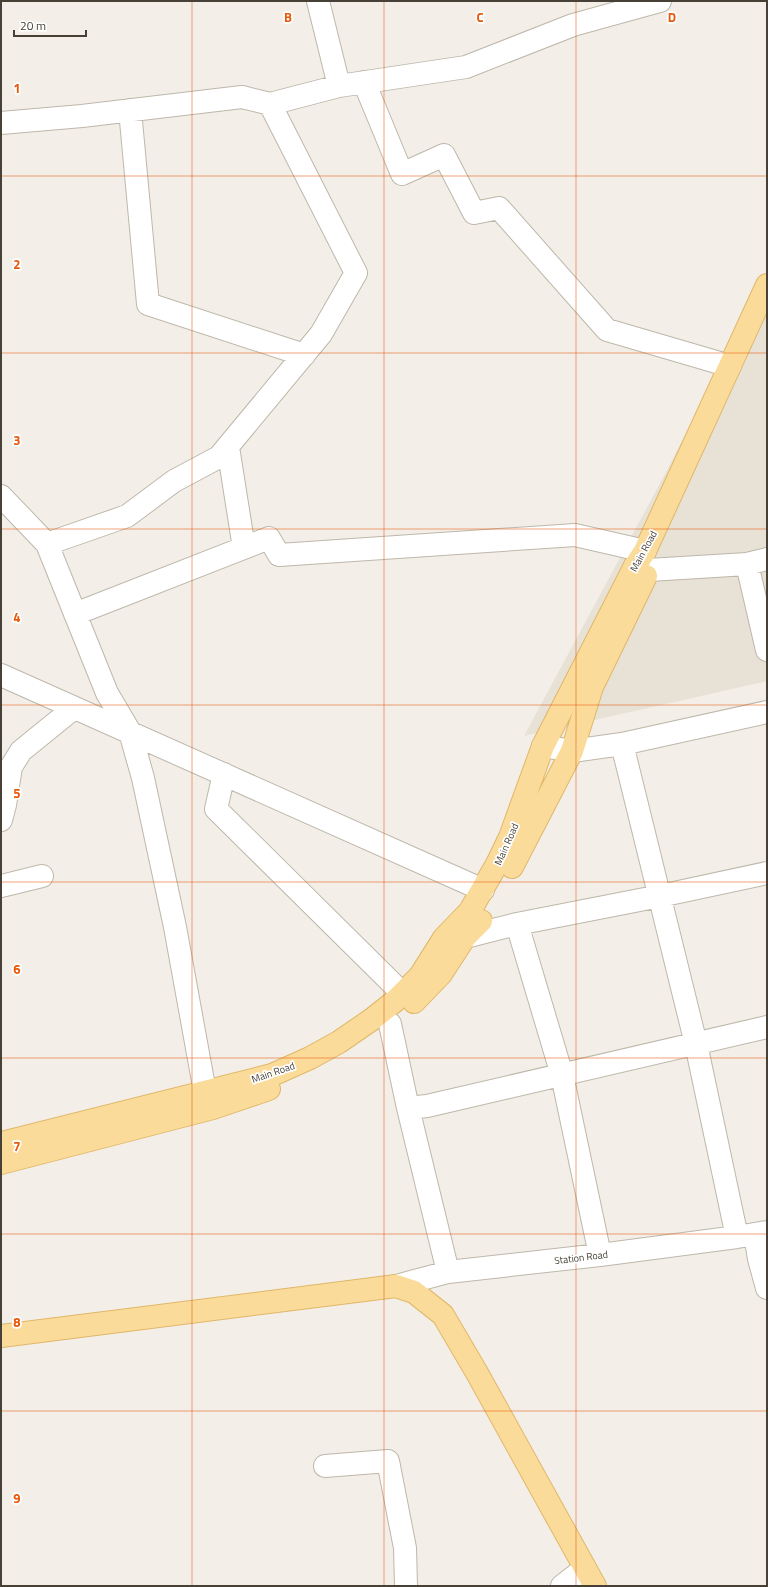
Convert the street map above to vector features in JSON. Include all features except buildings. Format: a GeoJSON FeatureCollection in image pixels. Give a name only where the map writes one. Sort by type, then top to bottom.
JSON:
{"type":"FeatureCollection","features":[{"type":"Feature","properties":{"kind":"main road","name":"Main Road"},"geometry":{"type":"LineString","coordinates":[[1,1143],[272,1075],[310,1058],[339,1042],[371,1020],[420,976],[454,938],[483,890],[510,837],[543,746],[643,562],[767,285]]}},
{"type":"Feature","properties":{"kind":"main road"},"geometry":{"type":"LineString","coordinates":[[1,1164],[213,1108],[277,1087],[313,1072],[344,1055],[390,1024],[441,974],[454,938],[479,923],[494,900],[572,751],[592,687],[643,562],[692,473],[767,322]]}},
{"type":"Feature","properties":{"kind":"main road"},"geometry":{"type":"LineString","coordinates":[[1,1336],[396,1286],[414,1292],[443,1315],[477,1373],[590,1577]]}},
{"type":"Feature","properties":{"kind":"street"},"geometry":{"type":"LineString","coordinates":[[318,1],[339,86]]}},
{"type":"Feature","properties":{"kind":"street"},"geometry":{"type":"LineString","coordinates":[[1,123],[82,116],[242,98],[270,104],[339,86],[466,67],[573,25],[660,1]]}},
{"type":"Feature","properties":{"kind":"street"},"geometry":{"type":"LineString","coordinates":[[364,82],[402,174],[444,155],[474,214],[499,208],[607,330],[730,366]]}},
{"type":"Feature","properties":{"kind":"street"},"geometry":{"type":"LineString","coordinates":[[47,544],[127,516],[174,481],[219,457],[321,334],[356,273],[270,104]]}},
{"type":"Feature","properties":{"kind":"street"},"geometry":{"type":"LineString","coordinates":[[130,110],[148,304],[304,355]]}},
{"type":"Feature","properties":{"kind":"street"},"geometry":{"type":"LineString","coordinates":[[228,447],[244,548]]}},
{"type":"Feature","properties":{"kind":"street"},"geometry":{"type":"LineString","coordinates":[[1,496],[47,544],[107,693],[130,732],[143,778],[174,927],[205,1092]]}},
{"type":"Feature","properties":{"kind":"street"},"geometry":{"type":"LineString","coordinates":[[75,614],[269,538],[279,555],[575,535],[643,562],[757,562],[767,650]]}},
{"type":"Feature","properties":{"kind":"street"},"geometry":{"type":"LineString","coordinates":[[1,675],[483,890]]}},
{"type":"Feature","properties":{"kind":"street"},"geometry":{"type":"LineString","coordinates":[[1,820],[11,767],[21,751],[74,708]]}},
{"type":"Feature","properties":{"kind":"street"},"geometry":{"type":"LineString","coordinates":[[543,746],[572,751],[622,744],[767,712]]}},
{"type":"Feature","properties":{"kind":"street"},"geometry":{"type":"LineString","coordinates":[[622,744],[696,1044],[753,1234],[767,1288]]}},
{"type":"Feature","properties":{"kind":"street"},"geometry":{"type":"LineString","coordinates":[[224,774],[216,809],[402,993]]}},
{"type":"Feature","properties":{"kind":"street"},"geometry":{"type":"LineString","coordinates":[[454,938],[767,873]]}},
{"type":"Feature","properties":{"kind":"street"},"geometry":{"type":"LineString","coordinates":[[1,886],[42,876]]}},
{"type":"Feature","properties":{"kind":"street"},"geometry":{"type":"LineString","coordinates":[[517,924],[562,1075],[600,1255]]}},
{"type":"Feature","properties":{"kind":"street"},"geometry":{"type":"LineString","coordinates":[[390,1024],[408,1108],[448,1272]]}},
{"type":"Feature","properties":{"kind":"street"},"geometry":{"type":"LineString","coordinates":[[408,1108],[427,1106],[767,1027]]}},
{"type":"Feature","properties":{"kind":"street","name":"Station Road"},"geometry":{"type":"LineString","coordinates":[[396,1286],[448,1272],[600,1255],[753,1234]]}},
{"type":"Feature","properties":{"kind":"street"},"geometry":{"type":"LineString","coordinates":[[325,1466],[388,1460],[405,1548],[406,1586]]}},
{"type":"Feature","properties":{"kind":"street"},"geometry":{"type":"LineString","coordinates":[[562,1586],[590,1577]]}},
{"type":"Feature","properties":{"kind":"shaded area"},"geometry":{"type":"Polygon","coordinates":[[[767,275],[767,681],[524,736],[665,474],[767,275]]]}}]}
